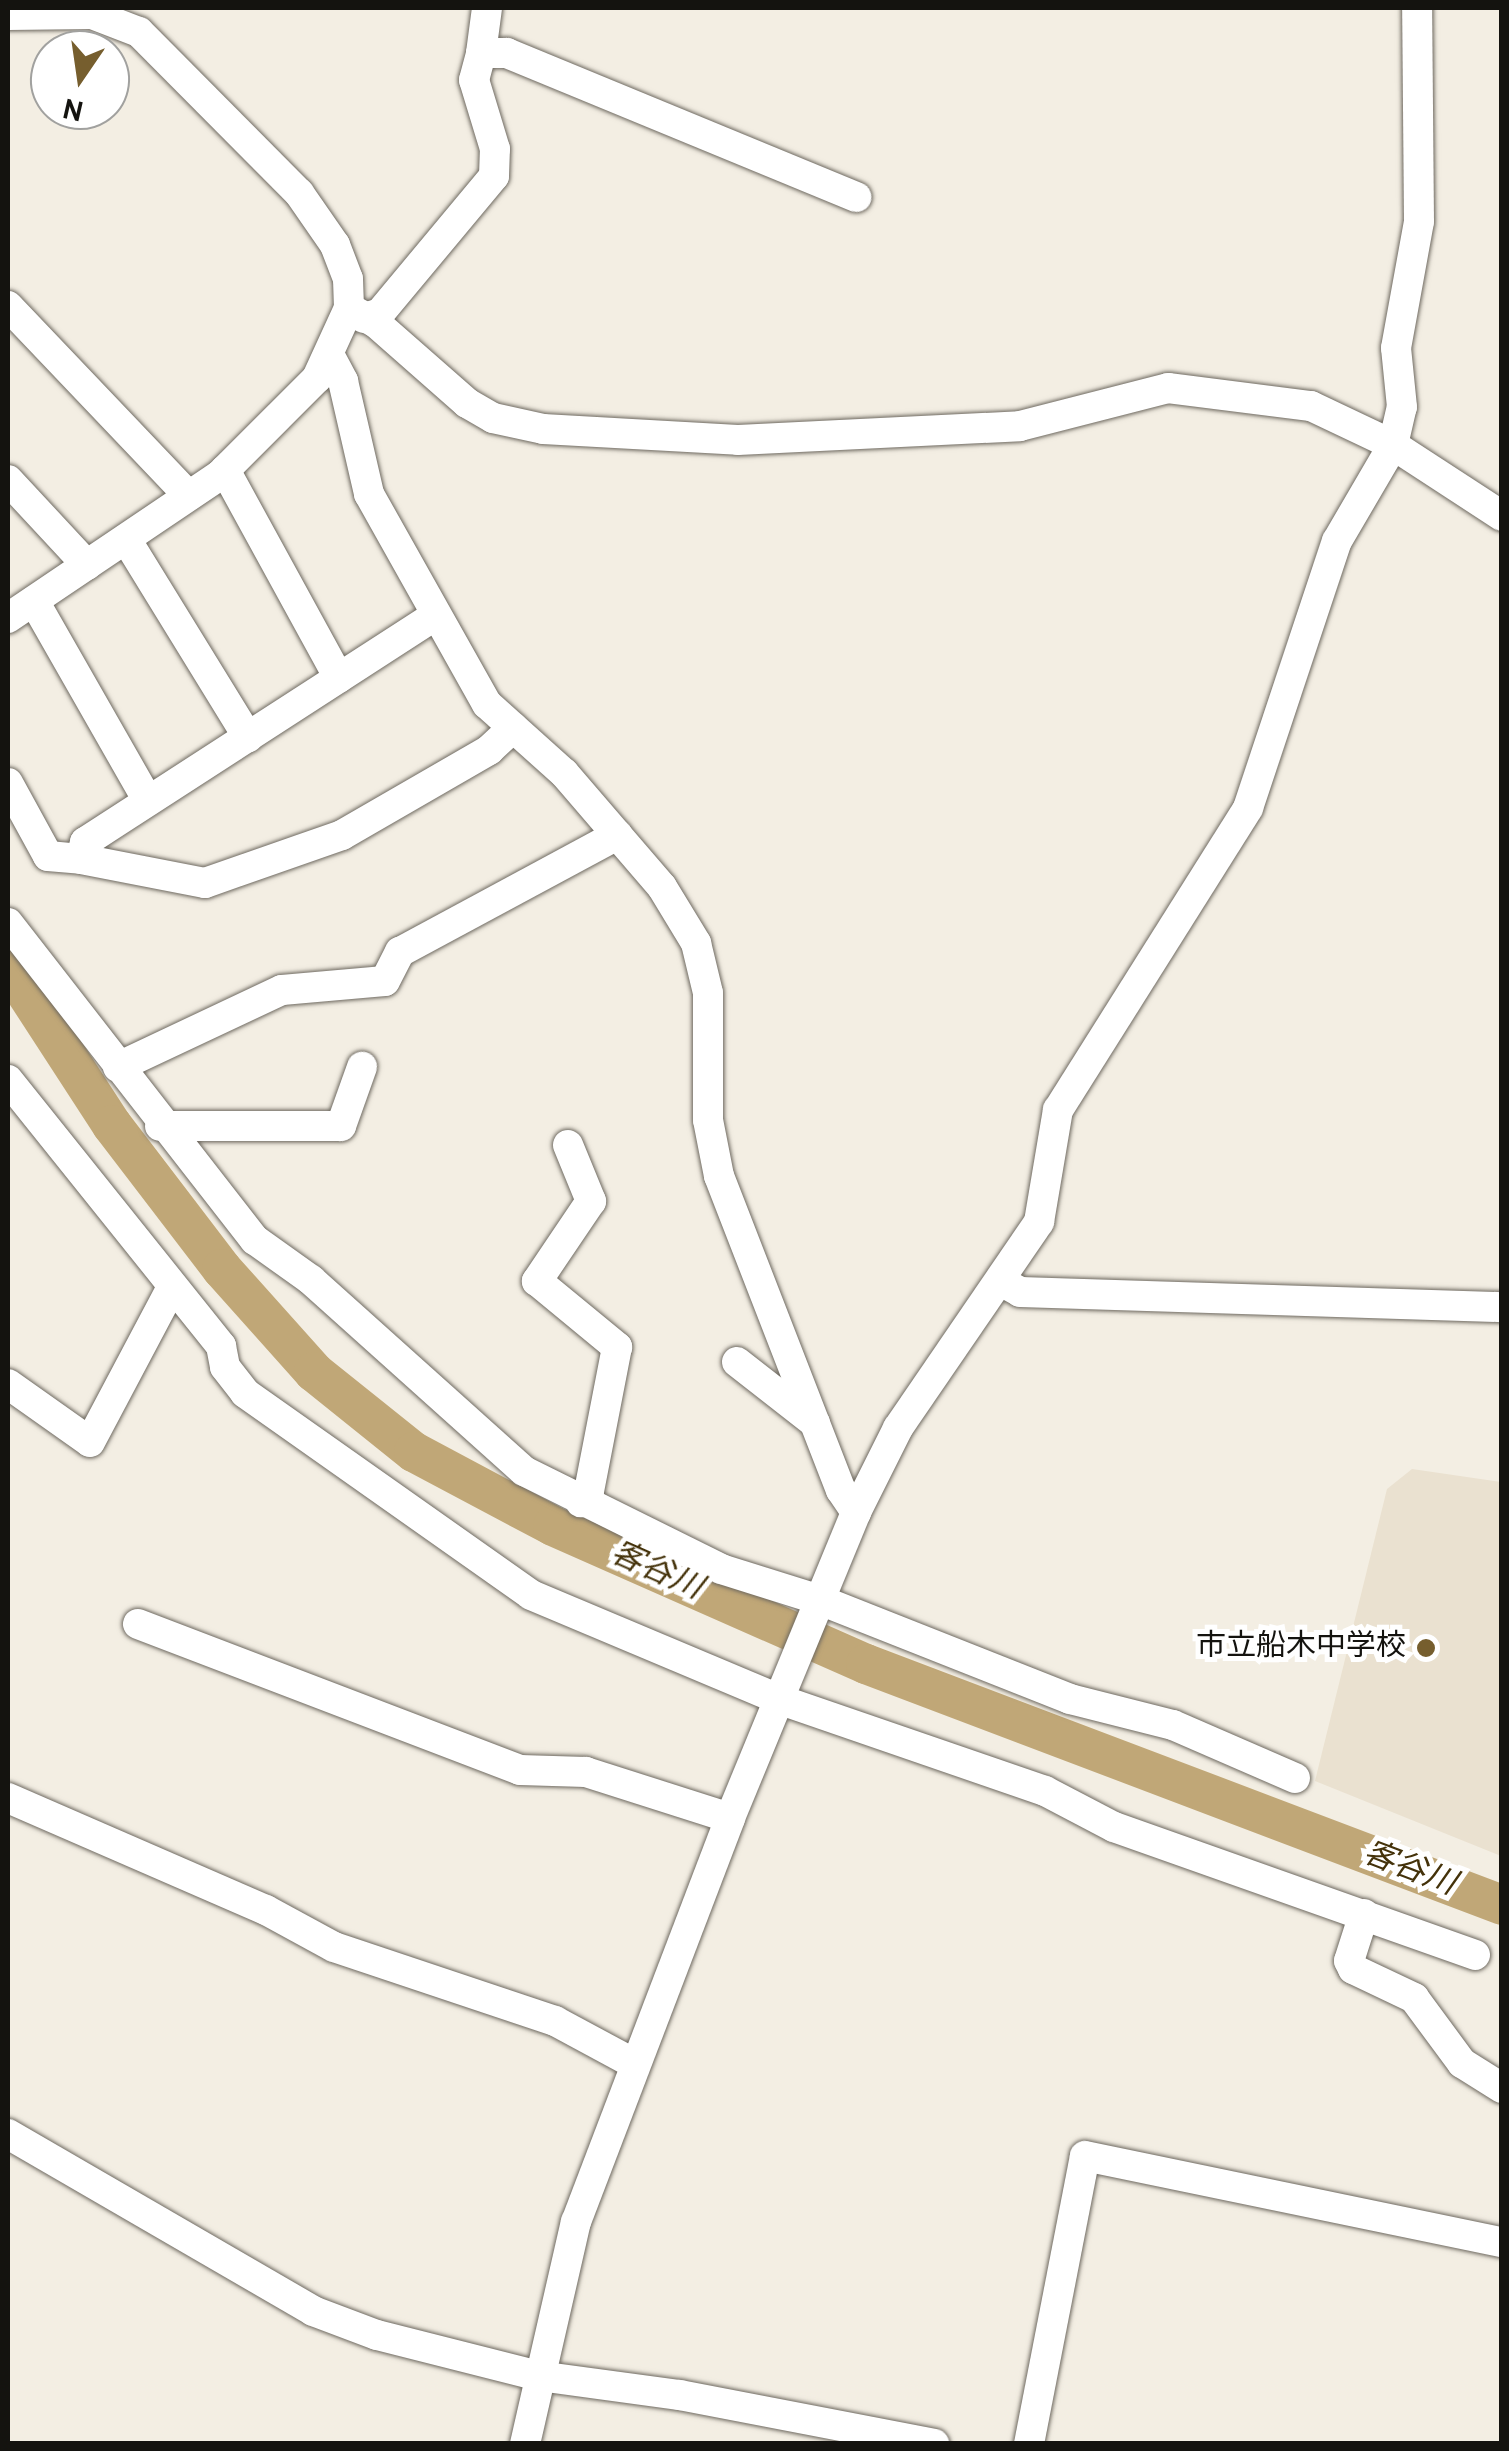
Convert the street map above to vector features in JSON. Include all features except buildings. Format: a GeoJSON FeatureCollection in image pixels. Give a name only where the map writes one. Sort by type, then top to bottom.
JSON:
{"type":"FeatureCollection","features":[{"type":"Feature","properties":{"kind":"street"},"geometry":{"type":"LineString","coordinates":[[357,313],[380,313],[494,176],[494,149],[474,80],[486,8]]}},
{"type":"Feature","properties":{"kind":"street"},"geometry":{"type":"LineString","coordinates":[[525,2444],[576,2222],[730,1818],[856,1512],[898,1428],[1004,1283],[1040,1222],[1058,1110],[1248,808],[1337,540],[1393,445],[1402,408],[1396,348],[1419,222],[1417,8]]}},
{"type":"Feature","properties":{"kind":"street"},"geometry":{"type":"LineString","coordinates":[[8,14],[81,13],[146,20],[299,193],[335,245],[357,313],[466,403],[493,418],[542,429],[738,440],[1002,427],[1077,416],[1128,395],[1168,388],[1311,406],[1393,445],[1502,516]]}},
{"type":"Feature","properties":{"kind":"street"},"geometry":{"type":"LineString","coordinates":[[480,52],[507,53],[856,197]]}},
{"type":"Feature","properties":{"kind":"street"},"geometry":{"type":"LineString","coordinates":[[8,306],[190,496]]}},
{"type":"Feature","properties":{"kind":"street"},"geometry":{"type":"LineString","coordinates":[[8,618],[225,470],[330,358],[357,313]]}},
{"type":"Feature","properties":{"kind":"street"},"geometry":{"type":"LineString","coordinates":[[330,358],[342,382],[369,494],[487,704],[662,886],[696,943],[708,993],[708,1120],[719,1176],[815,1423],[856,1512]]}},
{"type":"Feature","properties":{"kind":"street"},"geometry":{"type":"LineString","coordinates":[[225,470],[339,678]]}},
{"type":"Feature","properties":{"kind":"street"},"geometry":{"type":"LineString","coordinates":[[8,480],[88,565]]}},
{"type":"Feature","properties":{"kind":"street"},"geometry":{"type":"LineString","coordinates":[[126,539],[248,737]]}},
{"type":"Feature","properties":{"kind":"street"},"geometry":{"type":"LineString","coordinates":[[34,601],[148,802]]}},
{"type":"Feature","properties":{"kind":"street"},"geometry":{"type":"LineString","coordinates":[[81,859],[85,842],[436,615]]}},
{"type":"Feature","properties":{"kind":"street"},"geometry":{"type":"LineString","coordinates":[[8,783],[48,856],[205,883],[342,835],[489,750],[513,728]]}},
{"type":"Feature","properties":{"kind":"street"},"geometry":{"type":"LineString","coordinates":[[118,1066],[282,990],[385,981],[400,952],[617,835]]}},
{"type":"Feature","properties":{"kind":"street"},"geometry":{"type":"LineString","coordinates":[[8,923],[160,1126],[256,1240],[311,1280],[524,1471],[721,1569],[1070,1699],[1172,1724],[1295,1778]]}},
{"type":"Feature","properties":{"kind":"street"},"geometry":{"type":"LineString","coordinates":[[160,1126],[341,1126],[362,1067]]}},
{"type":"Feature","properties":{"kind":"street"},"geometry":{"type":"LineString","coordinates":[[10,1088],[222,1346],[225,1367],[244,1393],[516,1585],[574,1616],[1045,1791],[1114,1828],[1475,1955]]}},
{"type":"Feature","properties":{"kind":"street"},"geometry":{"type":"LineString","coordinates":[[568,1145],[592,1202],[537,1280],[617,1347],[590,1491],[582,1502]]}},
{"type":"Feature","properties":{"kind":"street"},"geometry":{"type":"LineString","coordinates":[[1004,1283],[1020,1292],[1502,1308]]}},
{"type":"Feature","properties":{"kind":"street"},"geometry":{"type":"LineString","coordinates":[[8,1384],[90,1442],[172,1287]]}},
{"type":"Feature","properties":{"kind":"street"},"geometry":{"type":"LineString","coordinates":[[737,1362],[815,1423]]}},
{"type":"Feature","properties":{"kind":"street"},"geometry":{"type":"LineString","coordinates":[[138,1624],[520,1770],[586,1772],[730,1818]]}},
{"type":"Feature","properties":{"kind":"street"},"geometry":{"type":"LineString","coordinates":[[8,1798],[266,1910],[334,1947],[554,2021],[635,2064]]}},
{"type":"Feature","properties":{"kind":"street"},"geometry":{"type":"LineString","coordinates":[[1364,1914],[1349,1961],[1353,1969],[1414,1998],[1462,2062],[1502,2088]]}},
{"type":"Feature","properties":{"kind":"street"},"geometry":{"type":"LineString","coordinates":[[8,2134],[313,2311],[539,2376],[680,2395],[934,2444]]}},
{"type":"Feature","properties":{"kind":"street"},"geometry":{"type":"LineString","coordinates":[[1028,2444],[1085,2156],[1502,2242]]}},
{"type":"Feature","properties":{"kind":"shaded area","name":"市立船木中学校"},"geometry":{"type":"Polygon","coordinates":[[[1412,1469],[1501,1482],[1501,1856],[1315,1781],[1387,1489],[1412,1469]]]}},
{"type":"Feature","properties":{"kind":"waterway","name":"客谷川"},"geometry":{"type":"LineString","coordinates":[[8,965],[112,1125],[222,1269],[314,1372],[414,1452],[553,1526],[866,1664],[1502,1905]]}},
{"type":"Feature","properties":{"kind":"place","name":"市立船木中学校"},"geometry":{"type":"Point","coordinates":[1426,1648]}}]}
